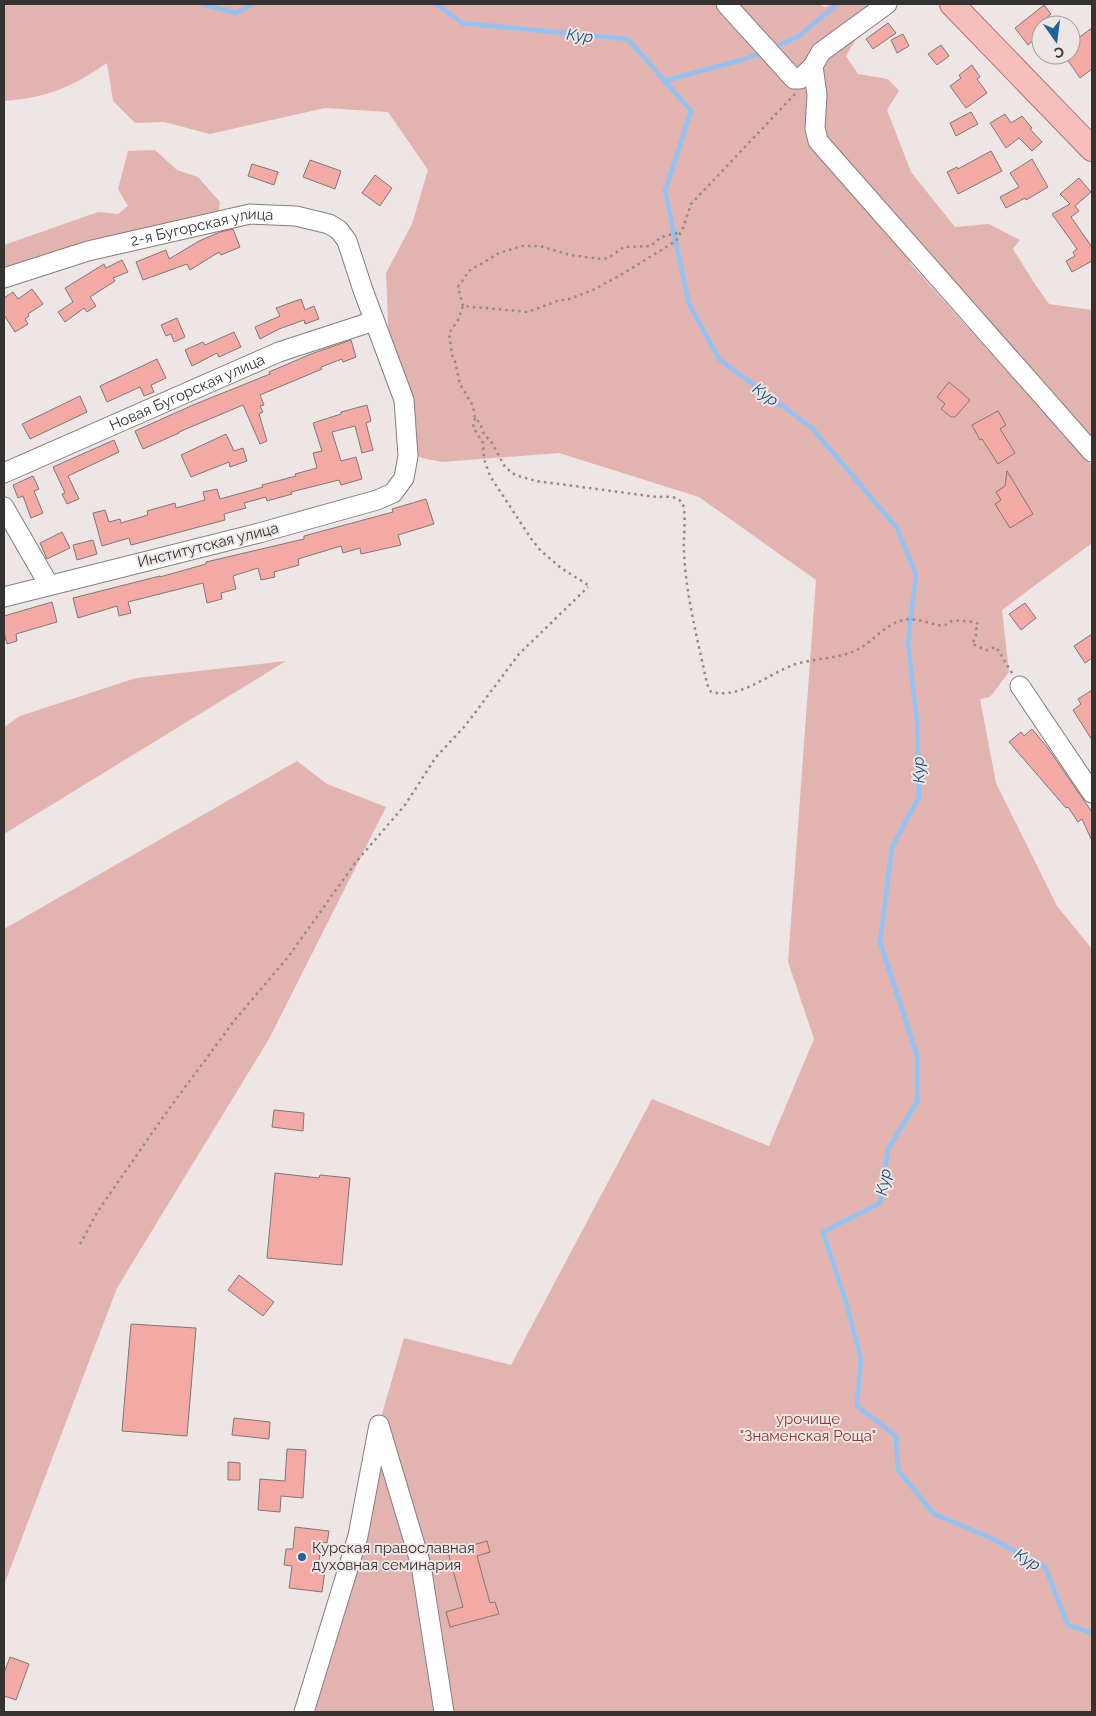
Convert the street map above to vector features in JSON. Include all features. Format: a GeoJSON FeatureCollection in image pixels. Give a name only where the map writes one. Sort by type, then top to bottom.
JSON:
{"type":"FeatureCollection","features":[{"type":"Feature","properties":{"kind":"main road"},"geometry":{"type":"LineString","coordinates":[[952,4],[1092,149]]}},
{"type":"Feature","properties":{"kind":"street"},"geometry":{"type":"LineString","coordinates":[[726,4],[794,79],[806,72],[821,52],[887,4]]}},
{"type":"Feature","properties":{"kind":"street"},"geometry":{"type":"LineString","coordinates":[[806,72],[818,95],[815,128],[818,141],[1092,452]]}},
{"type":"Feature","properties":{"kind":"street","name":"2-я Бугорская улица"},"geometry":{"type":"LineString","coordinates":[[4,278],[88,251],[250,214],[296,216],[329,224],[339,230],[347,241],[374,321]]}},
{"type":"Feature","properties":{"kind":"street","name":"Новая Бугорская улица"},"geometry":{"type":"LineString","coordinates":[[4,473],[279,352],[374,321]]}},
{"type":"Feature","properties":{"kind":"street","name":"Институтская улица"},"geometry":{"type":"LineString","coordinates":[[4,597],[259,533],[377,500],[393,493],[404,478],[408,456],[404,400],[374,321]]}},
{"type":"Feature","properties":{"kind":"street"},"geometry":{"type":"LineString","coordinates":[[4,507],[49,585]]}},
{"type":"Feature","properties":{"kind":"street"},"geometry":{"type":"LineString","coordinates":[[1020,686],[1092,792]]}},
{"type":"Feature","properties":{"kind":"street"},"geometry":{"type":"LineString","coordinates":[[304,1712],[358,1536],[379,1426],[421,1564],[444,1712]]}},
{"type":"Feature","properties":{"kind":"path"},"geometry":{"type":"LineString","coordinates":[[463,306],[528,312],[557,300],[569,299],[593,290],[676,241],[682,232],[691,204],[793,97],[806,72]]}},
{"type":"Feature","properties":{"kind":"path"},"geometry":{"type":"LineString","coordinates":[[682,232],[661,237],[651,246],[624,247],[608,258],[602,259],[570,255],[540,246],[529,245],[499,253],[469,271],[458,287],[463,306],[458,320],[449,333],[450,344],[460,384],[473,406],[475,418],[505,468],[515,475],[536,481],[657,497],[675,497],[682,503],[684,509],[685,574],[689,602],[707,684],[711,692],[720,694],[732,693],[797,664],[857,650],[890,626],[900,621],[911,619],[940,625],[952,621],[973,621],[978,624],[976,636],[972,644],[986,650],[996,647],[1020,686]]}},
{"type":"Feature","properties":{"kind":"path"},"geometry":{"type":"LineString","coordinates":[[80,1244],[98,1211],[166,1112],[234,1021],[288,957],[356,862],[405,805],[436,758],[465,726],[519,654],[588,586],[550,560],[528,535],[490,476],[484,459],[483,443],[473,426],[475,418]]}},
{"type":"Feature","properties":{"kind":"green space","name":"урочище \"Знаменская Роща\""},"geometry":{"type":"Polygon","coordinates":[[[4,4],[819,4],[825,7],[833,4],[892,4],[861,31],[846,56],[858,74],[888,79],[899,91],[887,110],[911,172],[955,227],[989,224],[1020,240],[1013,249],[1049,304],[1092,310],[1092,438],[908,236],[910,263],[1092,466],[1092,543],[1002,610],[1009,672],[990,697],[980,699],[996,783],[1057,906],[1092,949],[1092,1712],[296,1712],[404,1338],[511,1365],[652,1099],[769,1146],[814,1039],[788,962],[816,580],[699,497],[559,453],[442,462],[415,455],[389,346],[386,273],[412,224],[428,170],[388,112],[325,108],[210,134],[164,122],[135,123],[113,101],[107,63],[82,79],[58,90],[34,97],[4,101],[4,4]]]}},
{"type":"Feature","properties":{"kind":"green space"},"geometry":{"type":"Polygon","coordinates":[[[155,150],[177,170],[198,177],[220,202],[218,215],[4,273],[4,245],[98,212],[118,214],[128,206],[118,189],[128,151],[155,150]]]}},
{"type":"Feature","properties":{"kind":"green space"},"geometry":{"type":"Polygon","coordinates":[[[286,661],[4,834],[4,727],[20,716],[136,678],[286,661]]]}},
{"type":"Feature","properties":{"kind":"green space"},"geometry":{"type":"Polygon","coordinates":[[[297,761],[327,784],[386,807],[269,1039],[117,1288],[4,1585],[4,929],[297,761]]]}},
{"type":"Feature","properties":{"kind":"building"},"geometry":{"type":"Polygon","coordinates":[[[1044,5],[1051,14],[1050,15],[1031,15],[1044,5]]]}},
{"type":"Feature","properties":{"kind":"building"},"geometry":{"type":"Polygon","coordinates":[[[1031,15],[1031,42],[1028,45],[1015,28],[1031,15]]]}},
{"type":"Feature","properties":{"kind":"building"},"geometry":{"type":"Polygon","coordinates":[[[888,23],[896,33],[873,49],[866,39],[888,23]]]}},
{"type":"Feature","properties":{"kind":"building"},"geometry":{"type":"Polygon","coordinates":[[[1092,28],[1092,69],[1080,78],[1071,65],[1081,65],[1081,36],[1092,28]]]}},
{"type":"Feature","properties":{"kind":"building"},"geometry":{"type":"Polygon","coordinates":[[[903,34],[909,46],[897,53],[891,40],[903,34]]]}},
{"type":"Feature","properties":{"kind":"building"},"geometry":{"type":"Polygon","coordinates":[[[941,45],[949,56],[937,65],[928,54],[941,45]]]}},
{"type":"Feature","properties":{"kind":"building"},"geometry":{"type":"Polygon","coordinates":[[[972,65],[980,77],[977,79],[987,93],[966,108],[950,86],[961,78],[959,75],[972,65]]]}},
{"type":"Feature","properties":{"kind":"building"},"geometry":{"type":"Polygon","coordinates":[[[971,112],[978,124],[956,136],[950,123],[971,112]]]}},
{"type":"Feature","properties":{"kind":"building"},"geometry":{"type":"Polygon","coordinates":[[[1005,114],[1011,123],[1022,116],[1032,128],[1030,129],[1042,142],[1032,151],[1019,138],[1006,148],[990,123],[1005,114]]]}},
{"type":"Feature","properties":{"kind":"building"},"geometry":{"type":"Polygon","coordinates":[[[991,151],[1002,171],[958,194],[947,172],[957,167],[958,169],[991,151]]]}},
{"type":"Feature","properties":{"kind":"building"},"geometry":{"type":"Polygon","coordinates":[[[1032,159],[1048,187],[1026,200],[1025,198],[1006,208],[1000,197],[1019,187],[1010,173],[1032,159]]]}},
{"type":"Feature","properties":{"kind":"building"},"geometry":{"type":"Polygon","coordinates":[[[310,160],[341,171],[335,189],[303,177],[310,160]]]}},
{"type":"Feature","properties":{"kind":"building"},"geometry":{"type":"Polygon","coordinates":[[[252,164],[278,172],[274,185],[248,176],[252,164]]]}},
{"type":"Feature","properties":{"kind":"building"},"geometry":{"type":"Polygon","coordinates":[[[375,175],[392,188],[380,206],[362,193],[375,175]]]}},
{"type":"Feature","properties":{"kind":"building"},"geometry":{"type":"Polygon","coordinates":[[[1079,178],[1091,192],[1075,206],[1079,211],[1071,217],[1092,247],[1092,261],[1072,272],[1066,261],[1075,256],[1073,252],[1077,249],[1052,214],[1070,204],[1060,194],[1079,178]]]}},
{"type":"Feature","properties":{"kind":"building"},"geometry":{"type":"Polygon","coordinates":[[[233,229],[240,247],[221,255],[219,252],[190,270],[187,264],[143,280],[136,262],[166,250],[169,259],[199,241],[233,229]]]}},
{"type":"Feature","properties":{"kind":"building"},"geometry":{"type":"Polygon","coordinates":[[[122,260],[128,272],[113,278],[115,281],[90,297],[96,306],[87,312],[84,308],[65,322],[58,312],[73,302],[65,288],[104,264],[106,268],[122,260]]]}},
{"type":"Feature","properties":{"kind":"building"},"geometry":{"type":"Polygon","coordinates":[[[32,289],[43,304],[28,314],[29,316],[25,319],[28,324],[15,332],[4,315],[4,298],[13,292],[18,299],[32,289]]]}},
{"type":"Feature","properties":{"kind":"building"},"geometry":{"type":"Polygon","coordinates":[[[301,299],[305,310],[314,306],[319,319],[305,324],[304,320],[279,329],[260,339],[255,327],[280,316],[276,308],[301,299]]]}},
{"type":"Feature","properties":{"kind":"building"},"geometry":{"type":"Polygon","coordinates":[[[177,318],[185,337],[174,342],[171,334],[166,336],[161,325],[177,318]]]}},
{"type":"Feature","properties":{"kind":"building"},"geometry":{"type":"Polygon","coordinates":[[[234,332],[241,347],[219,357],[217,353],[192,366],[185,350],[203,342],[205,345],[234,332]]]}},
{"type":"Feature","properties":{"kind":"building"},"geometry":{"type":"Polygon","coordinates":[[[351,340],[356,357],[343,362],[342,359],[321,367],[322,369],[260,395],[264,405],[260,406],[263,412],[259,414],[267,441],[260,444],[243,405],[143,449],[135,431],[270,374],[269,372],[311,354],[351,340]]]}},
{"type":"Feature","properties":{"kind":"building"},"geometry":{"type":"Polygon","coordinates":[[[157,359],[166,378],[151,385],[154,392],[144,396],[140,387],[107,402],[100,386],[157,359]]]}},
{"type":"Feature","properties":{"kind":"building"},"geometry":{"type":"Polygon","coordinates":[[[949,382],[970,400],[955,417],[951,417],[941,409],[945,404],[937,397],[949,382]]]}},
{"type":"Feature","properties":{"kind":"building"},"geometry":{"type":"Polygon","coordinates":[[[80,396],[87,412],[30,439],[22,424],[80,396]]]}},
{"type":"Feature","properties":{"kind":"building"},"geometry":{"type":"Polygon","coordinates":[[[367,405],[371,421],[366,423],[373,450],[362,453],[355,426],[332,432],[341,461],[356,457],[362,479],[341,485],[339,480],[291,492],[292,494],[267,501],[266,497],[244,503],[246,508],[224,514],[225,520],[131,545],[129,538],[102,546],[93,513],[105,510],[109,522],[120,519],[121,523],[148,515],[147,511],[175,503],[176,508],[205,500],[203,492],[217,489],[220,499],[263,487],[262,485],[317,468],[313,453],[322,451],[313,423],[341,414],[341,412],[367,405]]]}},
{"type":"Feature","properties":{"kind":"building"},"geometry":{"type":"Polygon","coordinates":[[[998,411],[1006,425],[1000,429],[1015,453],[998,464],[982,439],[980,440],[972,425],[998,411]]]}},
{"type":"Feature","properties":{"kind":"building"},"geometry":{"type":"Polygon","coordinates":[[[226,434],[234,451],[243,448],[247,461],[230,467],[229,462],[191,477],[181,455],[226,434]]]}},
{"type":"Feature","properties":{"kind":"building"},"geometry":{"type":"Polygon","coordinates":[[[114,440],[119,452],[68,476],[79,499],[67,504],[62,494],[65,493],[53,467],[114,440]]]}},
{"type":"Feature","properties":{"kind":"building"},"geometry":{"type":"Polygon","coordinates":[[[1007,471],[1033,514],[1010,528],[995,504],[1001,500],[996,492],[1005,486],[1007,471]]]}},
{"type":"Feature","properties":{"kind":"building"},"geometry":{"type":"Polygon","coordinates":[[[33,476],[39,489],[34,491],[43,513],[31,518],[23,496],[18,498],[13,485],[33,476]]]}},
{"type":"Feature","properties":{"kind":"building"},"geometry":{"type":"Polygon","coordinates":[[[426,499],[434,524],[398,535],[401,545],[361,554],[360,548],[343,553],[341,546],[298,559],[299,565],[274,572],[275,577],[261,580],[258,568],[233,576],[236,589],[221,593],[222,599],[207,603],[203,583],[128,602],[131,613],[119,616],[117,606],[78,618],[73,598],[160,577],[206,564],[206,562],[304,539],[304,536],[393,512],[392,509],[426,499]]]}},
{"type":"Feature","properties":{"kind":"building"},"geometry":{"type":"Polygon","coordinates":[[[62,532],[70,548],[47,559],[40,543],[62,532]]]}},
{"type":"Feature","properties":{"kind":"building"},"geometry":{"type":"Polygon","coordinates":[[[93,540],[97,554],[77,560],[73,545],[93,540]]]}},
{"type":"Feature","properties":{"kind":"building"},"geometry":{"type":"Polygon","coordinates":[[[52,602],[57,622],[16,634],[17,641],[7,644],[4,632],[4,616],[52,602]]]}},
{"type":"Feature","properties":{"kind":"building"},"geometry":{"type":"Polygon","coordinates":[[[1025,603],[1036,618],[1021,630],[1009,614],[1025,603]]]}},
{"type":"Feature","properties":{"kind":"building"},"geometry":{"type":"Polygon","coordinates":[[[1092,634],[1092,658],[1085,663],[1074,646],[1092,634]]]}},
{"type":"Feature","properties":{"kind":"building"},"geometry":{"type":"Polygon","coordinates":[[[1092,690],[1092,740],[1073,710],[1081,704],[1078,699],[1092,690]]]}},
{"type":"Feature","properties":{"kind":"building"},"geometry":{"type":"Polygon","coordinates":[[[1032,729],[1047,747],[1092,812],[1092,841],[1082,819],[1078,822],[1068,807],[1066,808],[1009,742],[1021,732],[1024,736],[1032,729]]]}},
{"type":"Feature","properties":{"kind":"building"},"geometry":{"type":"Polygon","coordinates":[[[274,1110],[304,1113],[303,1131],[272,1127],[274,1110]]]}},
{"type":"Feature","properties":{"kind":"building"},"geometry":{"type":"Polygon","coordinates":[[[275,1173],[319,1178],[320,1175],[350,1178],[342,1265],[267,1258],[275,1173]]]}},
{"type":"Feature","properties":{"kind":"building"},"geometry":{"type":"Polygon","coordinates":[[[239,1275],[274,1302],[263,1316],[228,1290],[239,1275]]]}},
{"type":"Feature","properties":{"kind":"building"},"geometry":{"type":"Polygon","coordinates":[[[131,1324],[196,1328],[187,1436],[122,1431],[131,1324]]]}},
{"type":"Feature","properties":{"kind":"building"},"geometry":{"type":"Polygon","coordinates":[[[234,1418],[270,1422],[269,1439],[232,1435],[234,1418]]]}},
{"type":"Feature","properties":{"kind":"building"},"geometry":{"type":"Polygon","coordinates":[[[287,1449],[306,1450],[303,1498],[281,1496],[280,1512],[258,1510],[260,1479],[285,1481],[287,1449]]]}},
{"type":"Feature","properties":{"kind":"building"},"geometry":{"type":"Polygon","coordinates":[[[228,1462],[240,1463],[240,1480],[228,1480],[228,1462]]]}},
{"type":"Feature","properties":{"kind":"building","name":"Курская православная духовная семинария"},"geometry":{"type":"Polygon","coordinates":[[[295,1527],[329,1531],[327,1543],[321,1542],[318,1570],[325,1570],[322,1592],[289,1588],[292,1566],[284,1565],[286,1549],[293,1549],[295,1527]]]}},
{"type":"Feature","properties":{"kind":"building"},"geometry":{"type":"Polygon","coordinates":[[[487,1541],[490,1552],[477,1556],[490,1603],[495,1602],[499,1614],[450,1627],[446,1612],[463,1607],[448,1552],[487,1541]]]}},
{"type":"Feature","properties":{"kind":"building"},"geometry":{"type":"Polygon","coordinates":[[[10,1657],[29,1664],[16,1700],[4,1696],[4,1673],[10,1657]]]}},
{"type":"Feature","properties":{"kind":"waterway","name":"Кур"},"geometry":{"type":"LineString","coordinates":[[202,4],[236,13],[252,4]]}},
{"type":"Feature","properties":{"kind":"waterway","name":"Кур"},"geometry":{"type":"LineString","coordinates":[[436,4],[462,23],[628,39],[691,111],[665,191],[689,304],[719,359],[812,428],[897,528],[916,575],[908,643],[917,722],[919,797],[892,847],[880,942],[917,1055],[917,1102],[888,1149],[880,1203],[823,1232],[846,1302],[861,1359],[857,1406],[896,1436],[898,1470],[934,1514],[991,1538],[1045,1567],[1068,1625],[1092,1633]]}},
{"type":"Feature","properties":{"kind":"waterway"},"geometry":{"type":"LineString","coordinates":[[773,48],[799,36],[837,4]]}},
{"type":"Feature","properties":{"kind":"waterway"},"geometry":{"type":"LineString","coordinates":[[664,81],[764,52]]}},
{"type":"Feature","properties":{"kind":"place","name":"Курская православная духовная семинария"},"geometry":{"type":"Point","coordinates":[302,1557]}}]}
